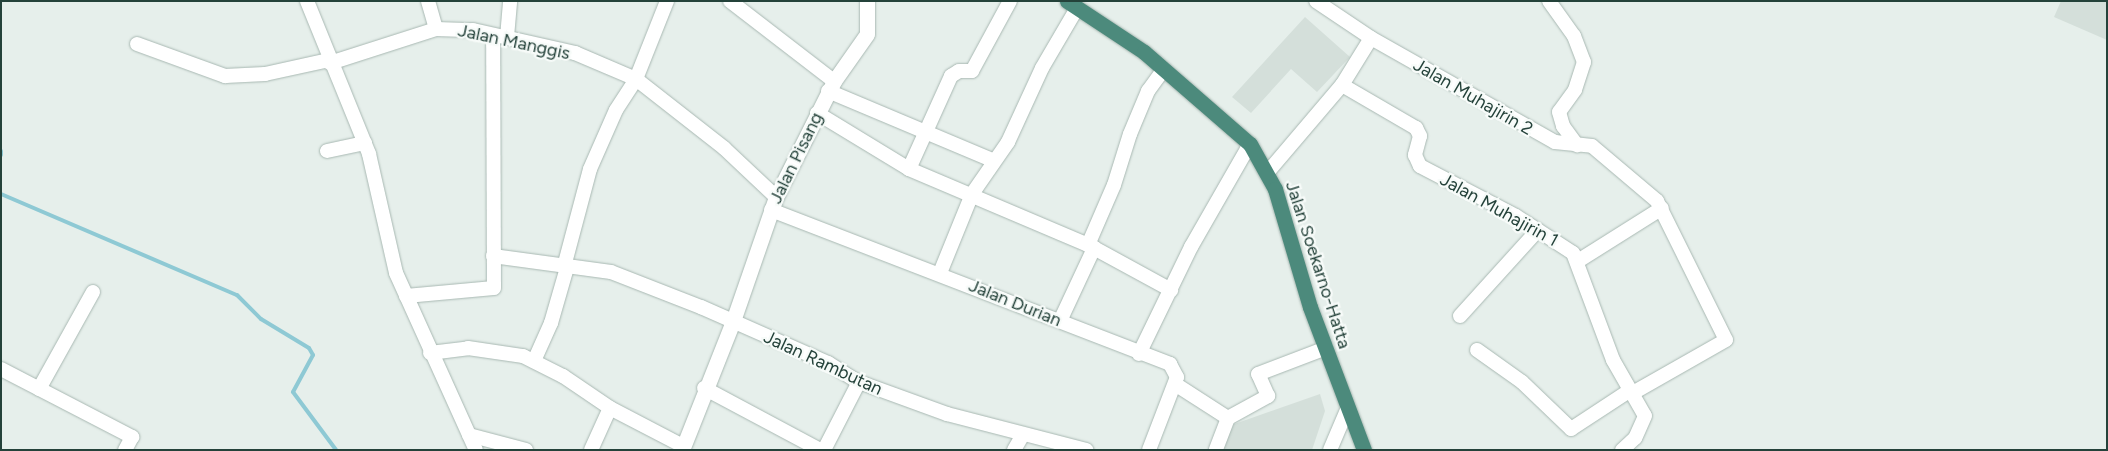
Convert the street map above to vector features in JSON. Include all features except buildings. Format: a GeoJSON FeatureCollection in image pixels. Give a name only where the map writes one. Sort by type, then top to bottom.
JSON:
{"type":"FeatureCollection","features":[{"type":"Feature","properties":{"kind":"highway","name":"Jalan Soekarno-Hatta"},"geometry":{"type":"LineString","coordinates":[[1072,4],[1164,69],[1250,144],[1267,173],[1286,220],[1347,410],[1364,450]]}},
{"type":"Feature","properties":{"kind":"street"},"geometry":{"type":"LineString","coordinates":[[307,1],[329,62],[365,144],[388,242],[406,296],[430,353],[476,450]]}},
{"type":"Feature","properties":{"kind":"street"},"geometry":{"type":"LineString","coordinates":[[428,1],[436,29]]}},
{"type":"Feature","properties":{"kind":"street"},"geometry":{"type":"LineString","coordinates":[[406,296],[494,288],[493,256],[500,37],[510,1]]}},
{"type":"Feature","properties":{"kind":"street"},"geometry":{"type":"LineString","coordinates":[[534,361],[551,323],[590,169],[616,110],[636,80],[667,1]]}},
{"type":"Feature","properties":{"kind":"street"},"geometry":{"type":"LineString","coordinates":[[730,1],[831,86],[925,131],[992,160]]}},
{"type":"Feature","properties":{"kind":"street","name":"Jalan Pisang"},"geometry":{"type":"LineString","coordinates":[[683,448],[704,388],[733,322],[773,203],[831,86],[867,34],[867,1]]}},
{"type":"Feature","properties":{"kind":"street"},"geometry":{"type":"LineString","coordinates":[[909,169],[951,76],[959,71],[972,71],[1010,1]]}},
{"type":"Feature","properties":{"kind":"street","name":"Jalan Muhajirin 2"},"geometry":{"type":"LineString","coordinates":[[1316,1],[1371,38],[1534,132],[1566,146],[1588,145],[1602,153],[1643,186],[1662,208],[1710,304],[1725,343],[1630,392]]}},
{"type":"Feature","properties":{"kind":"street","name":"Jalan Muhajirin 2"},"geometry":{"type":"LineString","coordinates":[[1549,1],[1574,36],[1584,62],[1575,90],[1559,112],[1563,126],[1577,145]]}},
{"type":"Feature","properties":{"kind":"street"},"geometry":{"type":"LineString","coordinates":[[940,273],[972,194],[992,160],[1008,142],[1072,4]]}},
{"type":"Feature","properties":{"kind":"street","name":"Jalan Manggis"},"geometry":{"type":"LineString","coordinates":[[137,44],[225,76],[265,74],[329,62],[436,29],[500,37],[575,54],[636,80],[724,148],[773,203]]}},
{"type":"Feature","properties":{"kind":"street"},"geometry":{"type":"LineString","coordinates":[[1267,173],[1342,85],[1371,38]]}},
{"type":"Feature","properties":{"kind":"street"},"geometry":{"type":"LineString","coordinates":[[1060,321],[1091,246],[1148,91],[1164,69]]}},
{"type":"Feature","properties":{"kind":"street","name":"Jalan Muhajirin 1"},"geometry":{"type":"LineString","coordinates":[[1342,85],[1416,128],[1420,136],[1415,155],[1420,166],[1538,230],[1578,260]]}},
{"type":"Feature","properties":{"kind":"street"},"geometry":{"type":"LineString","coordinates":[[817,113],[909,169],[972,194],[1091,246],[1171,290]]}},
{"type":"Feature","properties":{"kind":"street"},"geometry":{"type":"LineString","coordinates":[[327,151],[365,144]]}},
{"type":"Feature","properties":{"kind":"street"},"geometry":{"type":"LineString","coordinates":[[1139,354],[1191,247],[1250,144]]}},
{"type":"Feature","properties":{"kind":"street","name":"Jalan Durian"},"geometry":{"type":"LineString","coordinates":[[773,203],[940,273],[1174,367],[1175,384]]}},
{"type":"Feature","properties":{"kind":"street"},"geometry":{"type":"LineString","coordinates":[[1622,450],[1635,438],[1645,419],[1600,329],[1578,260],[1662,208]]}},
{"type":"Feature","properties":{"kind":"street"},"geometry":{"type":"LineString","coordinates":[[1460,316],[1538,230]]}},
{"type":"Feature","properties":{"kind":"street","name":"Jalan Rambutan"},"geometry":{"type":"LineString","coordinates":[[493,256],[566,264],[652,286],[828,363],[858,382],[948,414],[1022,436],[1086,450]]}},
{"type":"Feature","properties":{"kind":"street"},"geometry":{"type":"LineString","coordinates":[[40,389],[93,292]]}},
{"type":"Feature","properties":{"kind":"street"},"geometry":{"type":"LineString","coordinates":[[430,353],[468,348],[500,351],[534,361],[610,408],[683,448]]}},
{"type":"Feature","properties":{"kind":"street"},"geometry":{"type":"LineString","coordinates":[[1216,450],[1228,418],[1268,396],[1258,374],[1326,348]]}},
{"type":"Feature","properties":{"kind":"street"},"geometry":{"type":"LineString","coordinates":[[1477,350],[1522,382],[1571,429],[1630,392]]}},
{"type":"Feature","properties":{"kind":"street"},"geometry":{"type":"LineString","coordinates":[[1,370],[132,437],[125,450]]}},
{"type":"Feature","properties":{"kind":"street"},"geometry":{"type":"LineString","coordinates":[[824,450],[858,382]]}},
{"type":"Feature","properties":{"kind":"street"},"geometry":{"type":"LineString","coordinates":[[1149,450],[1175,384],[1228,418]]}},
{"type":"Feature","properties":{"kind":"street"},"geometry":{"type":"LineString","coordinates":[[704,388],[820,450]]}},
{"type":"Feature","properties":{"kind":"street"},"geometry":{"type":"LineString","coordinates":[[591,450],[610,408]]}},
{"type":"Feature","properties":{"kind":"street"},"geometry":{"type":"LineString","coordinates":[[1330,450],[1347,410]]}},
{"type":"Feature","properties":{"kind":"street"},"geometry":{"type":"LineString","coordinates":[[469,435],[526,450]]}},
{"type":"Feature","properties":{"kind":"street"},"geometry":{"type":"LineString","coordinates":[[1014,450],[1022,436]]}},
{"type":"Feature","properties":{"kind":"shaded area"},"geometry":{"type":"Polygon","coordinates":[[[2061,1],[2107,1],[2107,40],[2054,17],[2061,1]]]}},
{"type":"Feature","properties":{"kind":"shaded area"},"geometry":{"type":"Polygon","coordinates":[[[1305,17],[1350,57],[1317,92],[1291,69],[1251,113],[1232,97],[1305,17]]]}},
{"type":"Feature","properties":{"kind":"shaded area"},"geometry":{"type":"Polygon","coordinates":[[[1320,394],[1325,411],[1312,450],[1219,450],[1226,427],[1320,394]]]}},
{"type":"Feature","properties":{"kind":"waterway"},"geometry":{"type":"LineString","coordinates":[[1,194],[237,295],[261,319],[309,348],[313,355],[293,392],[336,450]]}}]}
